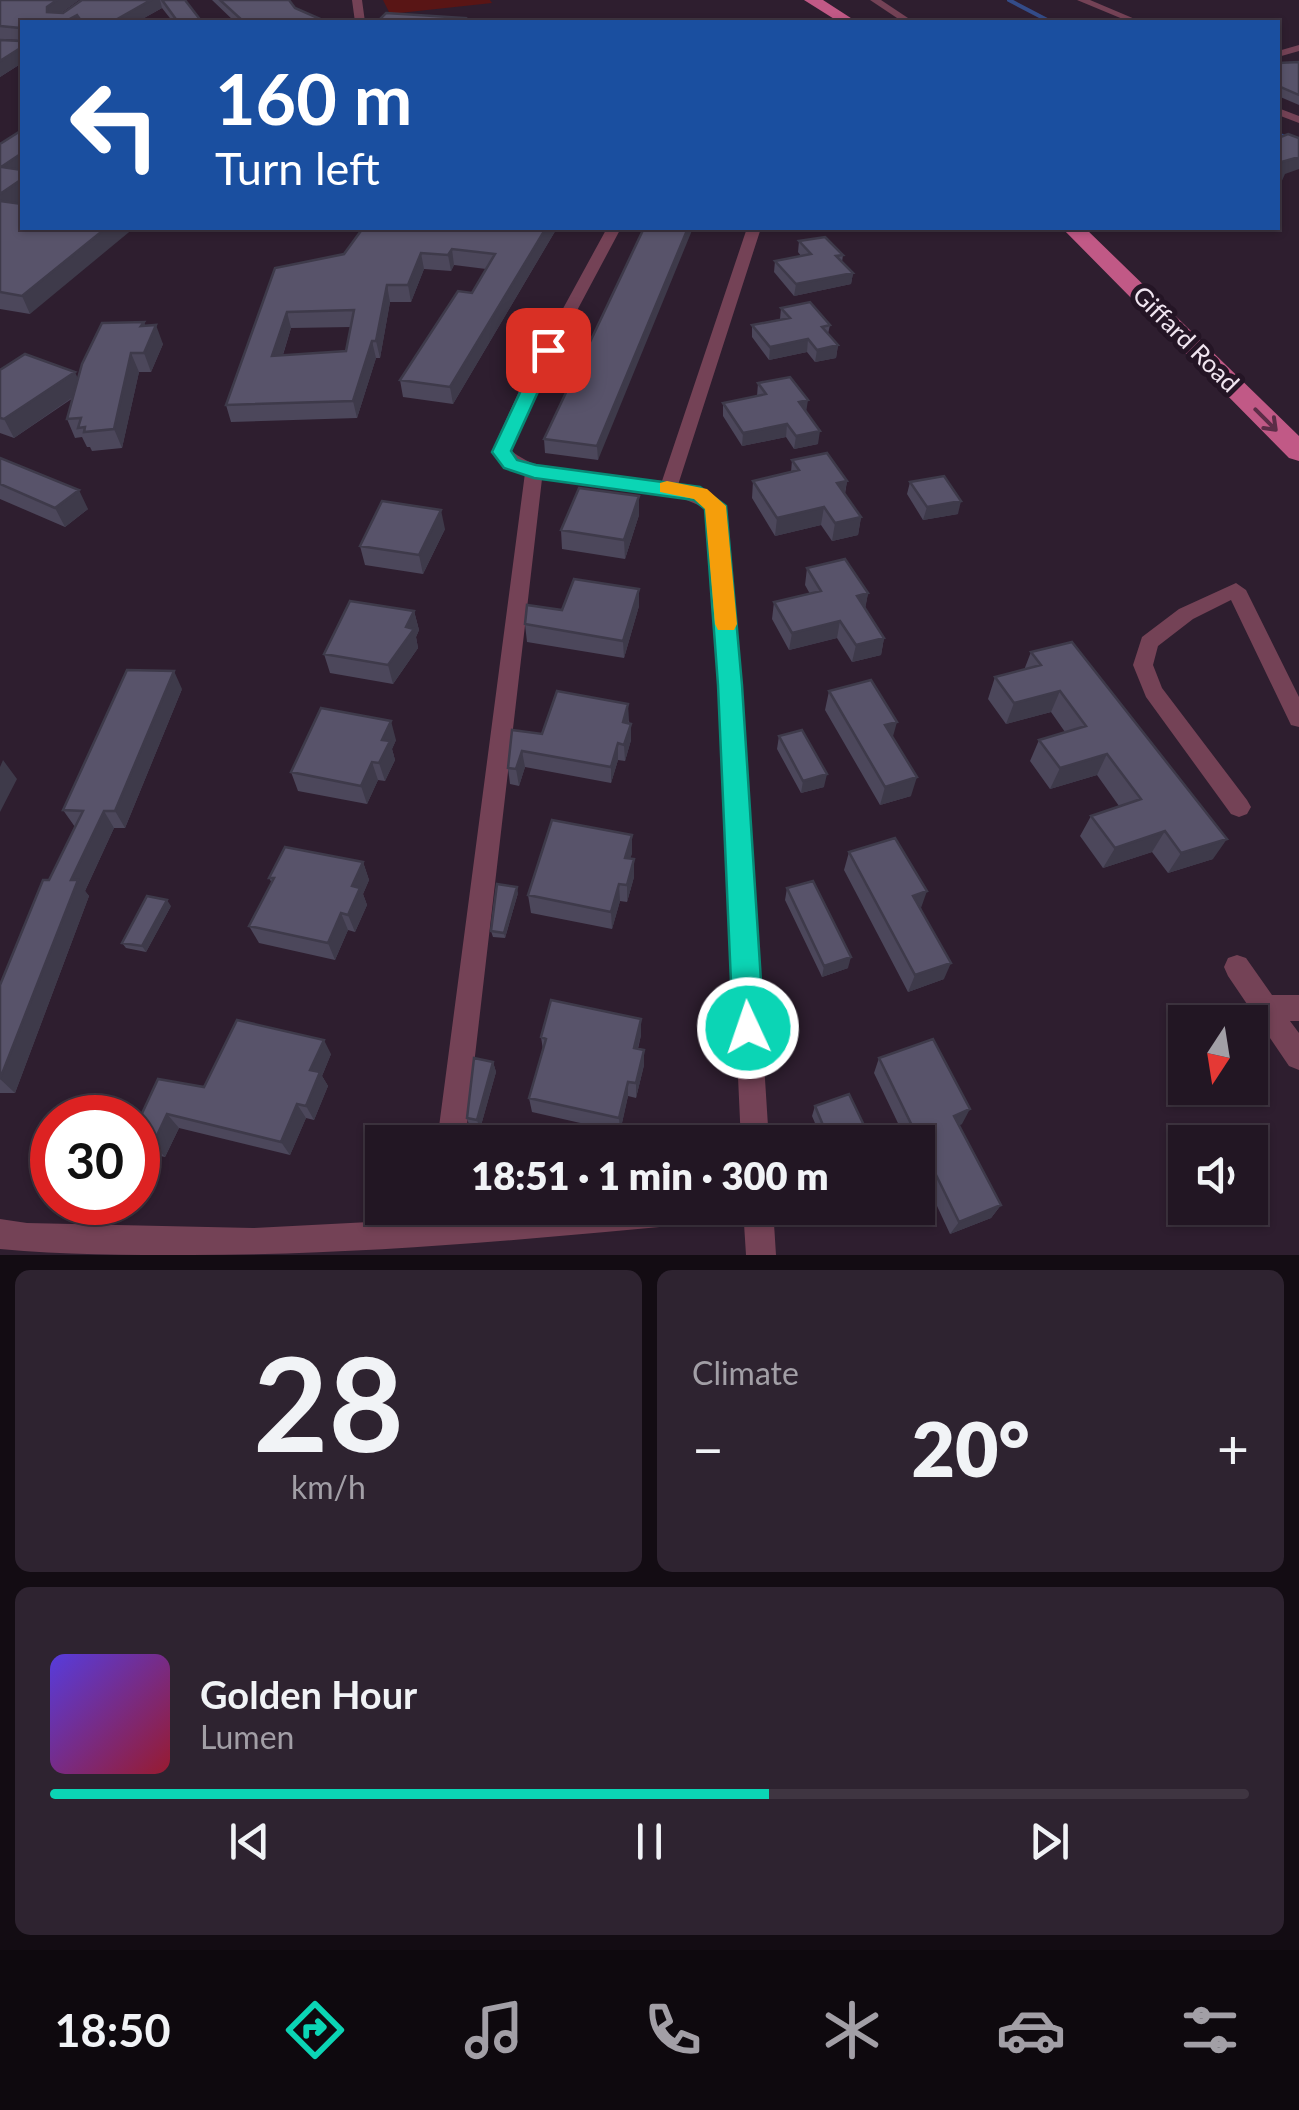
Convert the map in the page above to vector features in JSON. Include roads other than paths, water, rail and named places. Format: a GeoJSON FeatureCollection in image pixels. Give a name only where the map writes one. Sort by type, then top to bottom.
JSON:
{"type":"FeatureCollection","features":[{"type":"Feature","properties":{"kind":"main road"},"geometry":{"type":"LineString","coordinates":[[812,0],[846,20]]}},
{"type":"Feature","properties":{"kind":"main road"},"geometry":{"type":"LineString","coordinates":[[834,0],[867,20]]}},
{"type":"Feature","properties":{"kind":"main road","name":"Giffard Road"},"geometry":{"type":"LineString","coordinates":[[1075,230],[1299,452]]}},
{"type":"Feature","properties":{"kind":"main road","name":"Giffard Road"},"geometry":{"type":"LineString","coordinates":[[1102,230],[1299,420]]}},
{"type":"Feature","properties":{"kind":"street"},"geometry":{"type":"LineString","coordinates":[[875,0],[905,19]]}},
{"type":"Feature","properties":{"kind":"street"},"geometry":{"type":"LineString","coordinates":[[1082,0],[1132,20]]}},
{"type":"Feature","properties":{"kind":"street"},"geometry":{"type":"LineString","coordinates":[[613,230],[532,380],[501,452],[510,464],[534,472],[668,488],[700,494],[716,506],[754,1125]]}},
{"type":"Feature","properties":{"kind":"street"},"geometry":{"type":"LineString","coordinates":[[668,488],[753,230]]}},
{"type":"Feature","properties":{"kind":"street"},"geometry":{"type":"LineString","coordinates":[[453,1125],[534,472]]}},
{"type":"Feature","properties":{"kind":"street"},"geometry":{"type":"LineString","coordinates":[[1239,807],[1154,691],[1144,665],[1149,642],[1186,614],[1236,590],[1299,718]]}},
{"type":"Feature","properties":{"kind":"street"},"geometry":{"type":"LineString","coordinates":[[1236,968],[1264,1005]]}},
{"type":"Feature","properties":{"kind":"street"},"geometry":{"type":"LineString","coordinates":[[1268,1008],[1299,1008]]}},
{"type":"Feature","properties":{"kind":"street"},"geometry":{"type":"LineString","coordinates":[[1268,1011],[1299,1056]]}},
{"type":"Feature","properties":{"kind":"street"},"geometry":{"type":"LineString","coordinates":[[0,1234],[27,1238],[253,1243],[400,1225]]}},
{"type":"Feature","properties":{"kind":"street"},"geometry":{"type":"LineString","coordinates":[[759,1225],[760,1255]]}},
{"type":"Feature","properties":{"kind":"waterway"},"geometry":{"type":"LineString","coordinates":[[1009,0],[1047,20]]}},
{"type":"Feature","properties":{"kind":"waterway"},"geometry":{"type":"LineString","coordinates":[[1280,135],[1299,143]]}}]}
